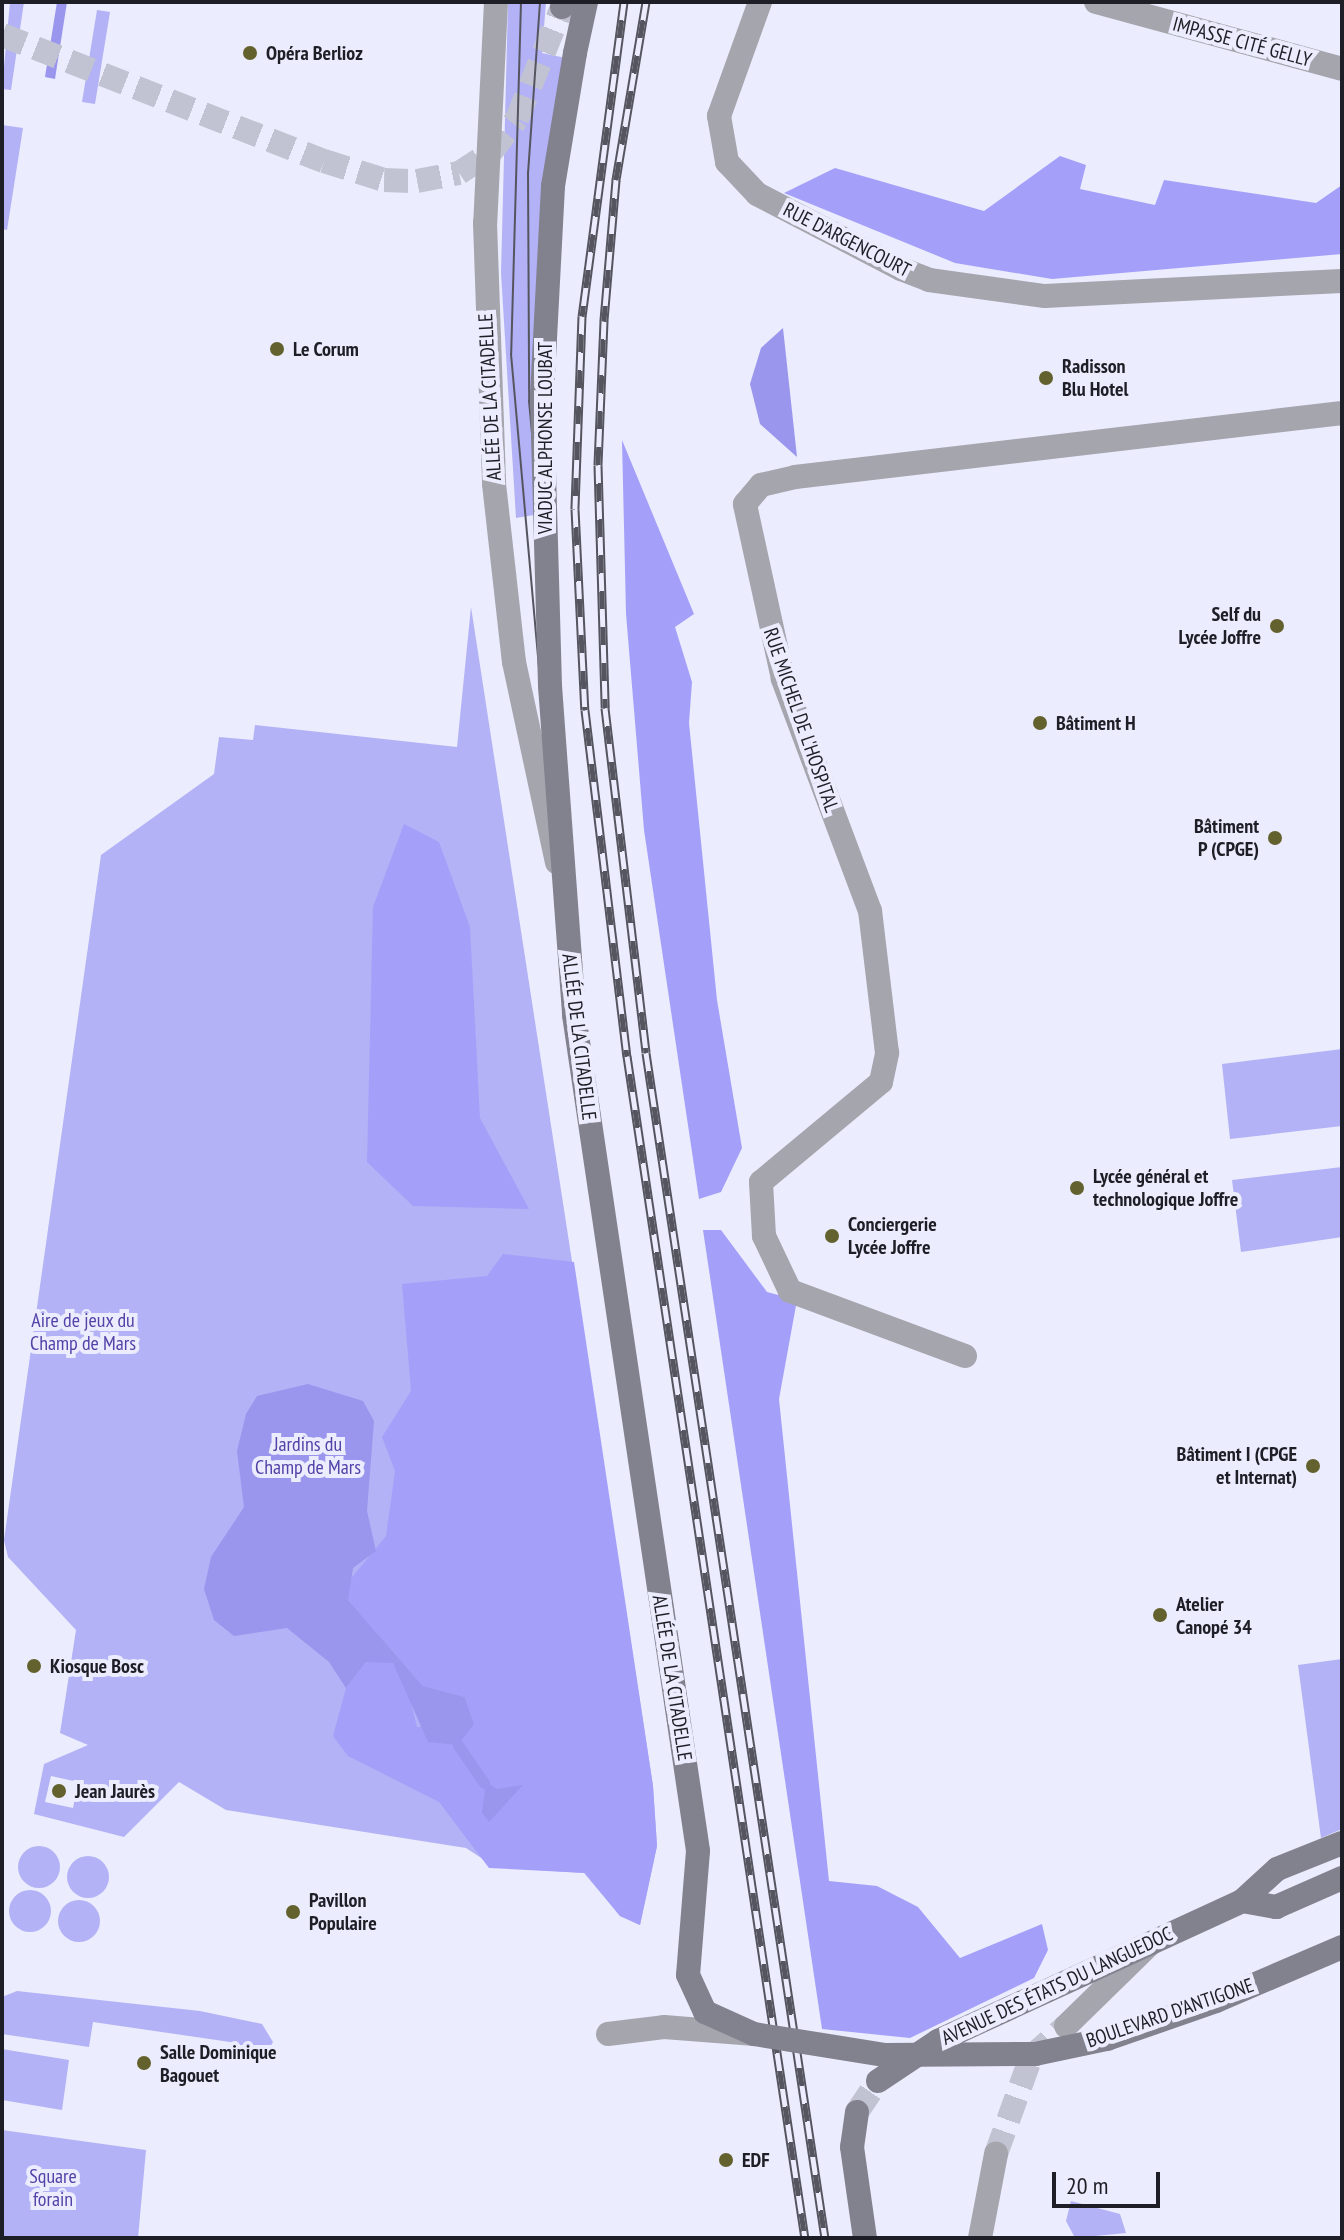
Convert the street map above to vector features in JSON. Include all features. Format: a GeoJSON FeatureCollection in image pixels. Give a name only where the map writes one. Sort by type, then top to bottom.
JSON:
{"type":"FeatureCollection","features":[{"type":"Feature","properties":{"kind":"street","name":"ALLÉE DE LA CITADELLE"},"geometry":{"type":"LineString","coordinates":[[496,2],[485,223],[494,484],[514,662],[561,876],[583,1078],[694,1815],[690,1988],[716,2022],[754,2034]]}},
{"type":"Feature","properties":{"kind":"street","name":"VIADUC ALPHONSE LOUBAT"},"geometry":{"type":"LineString","coordinates":[[561,876],[542,483],[547,301],[553,186],[586,2]]}},
{"type":"Feature","properties":{"kind":"street","name":"RUE D'ARGENCOURT"},"geometry":{"type":"LineString","coordinates":[[760,2],[719,116],[727,162],[757,194],[901,269],[929,280],[1045,296],[1342,281]]}},
{"type":"Feature","properties":{"kind":"street","name":"IMPASSE CITÉ GELLY"},"geometry":{"type":"LineString","coordinates":[[1096,2],[1342,69]]}},
{"type":"Feature","properties":{"kind":"street","name":"RUE MICHEL DE L'HOSPITAL"},"geometry":{"type":"LineString","coordinates":[[965,1356],[790,1291],[764,1236],[761,1182],[881,1082],[887,1053],[870,911],[783,679],[745,504],[761,485],[795,477],[1342,413]]}},
{"type":"Feature","properties":{"kind":"street","name":"AVENUE DES ÉTATS DU LANGUEDOC"},"geometry":{"type":"LineString","coordinates":[[878,2081],[938,2041],[1242,1901],[1277,1869],[1342,1843]]}},
{"type":"Feature","properties":{"kind":"street"},"geometry":{"type":"LineString","coordinates":[[1242,1901],[1276,1907],[1342,1878]]}},
{"type":"Feature","properties":{"kind":"street"},"geometry":{"type":"LineString","coordinates":[[1066,2026],[1157,1938]]}},
{"type":"Feature","properties":{"kind":"street","name":"BOULEVARD D'ANTIGONE"},"geometry":{"type":"LineString","coordinates":[[754,2034],[885,2055],[1035,2054],[1189,2011],[1342,1947]]}},
{"type":"Feature","properties":{"kind":"street"},"geometry":{"type":"LineString","coordinates":[[608,2034],[664,2027],[754,2034]]}},
{"type":"Feature","properties":{"kind":"street"},"geometry":{"type":"LineString","coordinates":[[857,2112],[852,2147],[865,2238]]}},
{"type":"Feature","properties":{"kind":"street"},"geometry":{"type":"LineString","coordinates":[[980,2238],[996,2154]]}},
{"type":"Feature","properties":{"kind":"green space"},"geometry":{"type":"Polygon","coordinates":[[[10,2],[24,2],[11,90],[2,89],[10,2]]]}},
{"type":"Feature","properties":{"kind":"green space"},"geometry":{"type":"Polygon","coordinates":[[[508,2],[546,2],[542,53],[566,58],[540,514],[516,518],[501,273],[508,2]]]}},
{"type":"Feature","properties":{"kind":"green space"},"geometry":{"type":"Polygon","coordinates":[[[97,10],[110,12],[95,104],[82,102],[97,10]]]}},
{"type":"Feature","properties":{"kind":"green space"},"geometry":{"type":"Polygon","coordinates":[[[2,125],[23,128],[7,230],[2,229],[2,125]]]}},
{"type":"Feature","properties":{"kind":"green space","name":"Jardins du Champ de Mars"},"geometry":{"type":"Polygon","coordinates":[[[471,607],[653,1786],[657,1846],[640,1925],[620,1916],[584,1873],[495,1867],[466,1848],[226,1810],[179,1782],[124,1837],[34,1814],[44,1764],[88,1745],[60,1733],[76,1630],[8,1557],[4,1540],[101,855],[214,774],[219,737],[253,740],[255,725],[457,747],[471,607]],[[51,1776],[45,1802],[73,1808],[78,1782],[51,1776]]]}},
{"type":"Feature","properties":{"kind":"green space"},"geometry":{"type":"Polygon","coordinates":[[[1342,1049],[1342,1126],[1230,1139],[1222,1064],[1342,1049]]]}},
{"type":"Feature","properties":{"kind":"green space"},"geometry":{"type":"Polygon","coordinates":[[[1342,1167],[1342,1237],[1241,1252],[1232,1180],[1342,1167]]]}},
{"type":"Feature","properties":{"kind":"green space"},"geometry":{"type":"Polygon","coordinates":[[[1342,1659],[1342,1829],[1321,1838],[1298,1665],[1342,1659]]]}},
{"type":"Feature","properties":{"kind":"green space"},"geometry":{"type":"Polygon","coordinates":[[[39,1846],[54,1852],[60,1867],[54,1882],[39,1888],[24,1882],[18,1867],[24,1852],[39,1846]]]}},
{"type":"Feature","properties":{"kind":"green space"},"geometry":{"type":"Polygon","coordinates":[[[88,1856],[103,1862],[109,1877],[103,1892],[88,1898],[73,1892],[67,1877],[73,1862],[88,1856]]]}},
{"type":"Feature","properties":{"kind":"green space"},"geometry":{"type":"Polygon","coordinates":[[[30,1890],[45,1896],[51,1911],[45,1926],[30,1932],[15,1926],[9,1911],[15,1896],[30,1890]]]}},
{"type":"Feature","properties":{"kind":"green space"},"geometry":{"type":"Polygon","coordinates":[[[79,1900],[94,1906],[100,1921],[94,1936],[79,1942],[64,1936],[58,1921],[64,1906],[79,1900]]]}},
{"type":"Feature","properties":{"kind":"green space"},"geometry":{"type":"Polygon","coordinates":[[[17,1991],[200,2011],[262,2024],[273,2042],[263,2059],[237,2043],[93,2022],[89,2047],[2,2034],[2,1997],[17,1991]]]}},
{"type":"Feature","properties":{"kind":"green space"},"geometry":{"type":"Polygon","coordinates":[[[2,2049],[69,2060],[62,2110],[2,2100],[2,2049]]]}},
{"type":"Feature","properties":{"kind":"green space","name":"Square forain"},"geometry":{"type":"Polygon","coordinates":[[[2,2130],[146,2150],[138,2238],[2,2238],[2,2130]]]}},
{"type":"Feature","properties":{"kind":"green space"},"geometry":{"type":"Polygon","coordinates":[[[1071,2201],[1120,2214],[1126,2233],[1075,2238],[1066,2221],[1071,2201]]]}},
{"type":"Feature","properties":{"kind":"shaded area"},"geometry":{"type":"Polygon","coordinates":[[[57,2],[67,2],[55,79],[45,77],[57,2]]]}},
{"type":"Feature","properties":{"kind":"shaded area"},"geometry":{"type":"Polygon","coordinates":[[[1060,156],[1086,165],[1080,189],[1155,205],[1164,180],[1316,203],[1342,185],[1342,254],[1052,279],[955,263],[784,193],[835,168],[984,211],[1060,156]]]}},
{"type":"Feature","properties":{"kind":"shaded area"},"geometry":{"type":"Polygon","coordinates":[[[783,328],[797,457],[760,424],[750,384],[761,348],[783,328]]]}},
{"type":"Feature","properties":{"kind":"shaded area"},"geometry":{"type":"Polygon","coordinates":[[[622,440],[694,614],[675,627],[692,682],[689,723],[717,1000],[742,1148],[721,1192],[699,1199],[644,830],[626,614],[622,440]]]}},
{"type":"Feature","properties":{"kind":"shaded area"},"geometry":{"type":"Polygon","coordinates":[[[404,824],[439,842],[470,927],[480,1118],[529,1209],[413,1206],[367,1162],[373,907],[404,824]]]}},
{"type":"Feature","properties":{"kind":"shaded area"},"geometry":{"type":"Polygon","coordinates":[[[703,1230],[721,1230],[767,1292],[797,1300],[779,1399],[829,1881],[877,1886],[918,1907],[960,1958],[1042,1924],[1048,1950],[1034,1978],[910,2038],[822,2029],[703,1230]]]}},
{"type":"Feature","properties":{"kind":"shaded area"},"geometry":{"type":"Polygon","coordinates":[[[503,1254],[574,1262],[653,1786],[657,1846],[640,1925],[620,1916],[585,1873],[489,1868],[439,1802],[348,1756],[333,1736],[346,1688],[366,1662],[379,1659],[393,1663],[407,1687],[417,1727],[474,1724],[465,1697],[423,1686],[348,1600],[348,1582],[386,1536],[395,1471],[382,1437],[411,1391],[402,1284],[487,1276],[503,1254]]]}},
{"type":"Feature","properties":{"kind":"shaded area"},"geometry":{"type":"Polygon","coordinates":[[[308,1384],[363,1401],[374,1421],[367,1511],[376,1551],[353,1568],[348,1600],[423,1686],[465,1697],[474,1724],[458,1745],[428,1742],[393,1663],[366,1662],[346,1688],[329,1662],[287,1628],[234,1636],[214,1620],[204,1589],[211,1557],[244,1507],[237,1451],[246,1414],[257,1396],[308,1384]]]}},
{"type":"Feature","properties":{"kind":"shaded area"},"geometry":{"type":"Polygon","coordinates":[[[486,1782],[497,1789],[523,1785],[489,1822],[482,1813],[486,1782]]]}},
{"type":"Feature","properties":{"kind":"waterway"},"geometry":{"type":"LineString","coordinates":[[458,1745],[484,1783]]}},
{"type":"Feature","properties":{"kind":"tunnel"},"geometry":{"type":"LineString","coordinates":[[2,35],[324,161],[384,180],[417,181],[459,173],[491,152],[517,119],[562,7]]}},
{"type":"Feature","properties":{"kind":"tunnel"},"geometry":{"type":"LineString","coordinates":[[996,2154],[1031,2057],[1066,2026]]}},
{"type":"Feature","properties":{"kind":"tunnel"},"geometry":{"type":"LineString","coordinates":[[857,2112],[878,2081]]}},
{"type":"Feature","properties":{"kind":"tram line"},"geometry":{"type":"LineString","coordinates":[[521,2],[511,354],[541,687]]}},
{"type":"Feature","properties":{"kind":"tram line"},"geometry":{"type":"LineString","coordinates":[[540,2],[528,172],[529,401],[556,686]]}},
{"type":"Feature","properties":{"kind":"railway"},"geometry":{"type":"LineString","coordinates":[[624,2],[582,316],[575,509],[585,710],[627,1056],[805,2238]]}},
{"type":"Feature","properties":{"kind":"railway"},"geometry":{"type":"LineString","coordinates":[[646,2],[616,180],[604,321],[598,465],[605,708],[646,1053],[825,2238]]}},
{"type":"Feature","properties":{"kind":"place","name":"Opéra Berlioz"},"geometry":{"type":"Point","coordinates":[250,53]}},
{"type":"Feature","properties":{"kind":"place","name":"Le Corum"},"geometry":{"type":"Point","coordinates":[277,349]}},
{"type":"Feature","properties":{"kind":"place","name":"Radisson Blu Hotel"},"geometry":{"type":"Point","coordinates":[1046,378]}},
{"type":"Feature","properties":{"kind":"place","name":"Self du Lycée Joffre"},"geometry":{"type":"Point","coordinates":[1277,626]}},
{"type":"Feature","properties":{"kind":"place","name":"Bâtiment H"},"geometry":{"type":"Point","coordinates":[1040,723]}},
{"type":"Feature","properties":{"kind":"place","name":"Bâtiment P (CPGE)"},"geometry":{"type":"Point","coordinates":[1275,838]}},
{"type":"Feature","properties":{"kind":"place","name":"Lycée général et technologique Joffre"},"geometry":{"type":"Point","coordinates":[1077,1188]}},
{"type":"Feature","properties":{"kind":"place","name":"Conciergerie Lycée Joffre"},"geometry":{"type":"Point","coordinates":[832,1236]}},
{"type":"Feature","properties":{"kind":"place","name":"Bâtiment I (CPGE et Internat)"},"geometry":{"type":"Point","coordinates":[1313,1466]}},
{"type":"Feature","properties":{"kind":"place","name":"Atelier Canopé 34"},"geometry":{"type":"Point","coordinates":[1160,1615]}},
{"type":"Feature","properties":{"kind":"place","name":"Kiosque Bosc"},"geometry":{"type":"Point","coordinates":[34,1666]}},
{"type":"Feature","properties":{"kind":"place","name":"Jean Jaurès"},"geometry":{"type":"Point","coordinates":[59,1791]}},
{"type":"Feature","properties":{"kind":"place","name":"Pavillon Populaire"},"geometry":{"type":"Point","coordinates":[293,1912]}},
{"type":"Feature","properties":{"kind":"place","name":"Salle Dominique Bagouet"},"geometry":{"type":"Point","coordinates":[144,2063]}},
{"type":"Feature","properties":{"kind":"place","name":"EDF"},"geometry":{"type":"Point","coordinates":[726,2160]}},
{"type":"Feature","properties":{"kind":"park label","name":"Aire de jeux du Champ de Mars"},"geometry":{"type":"Point","coordinates":[83,1332]}}]}
